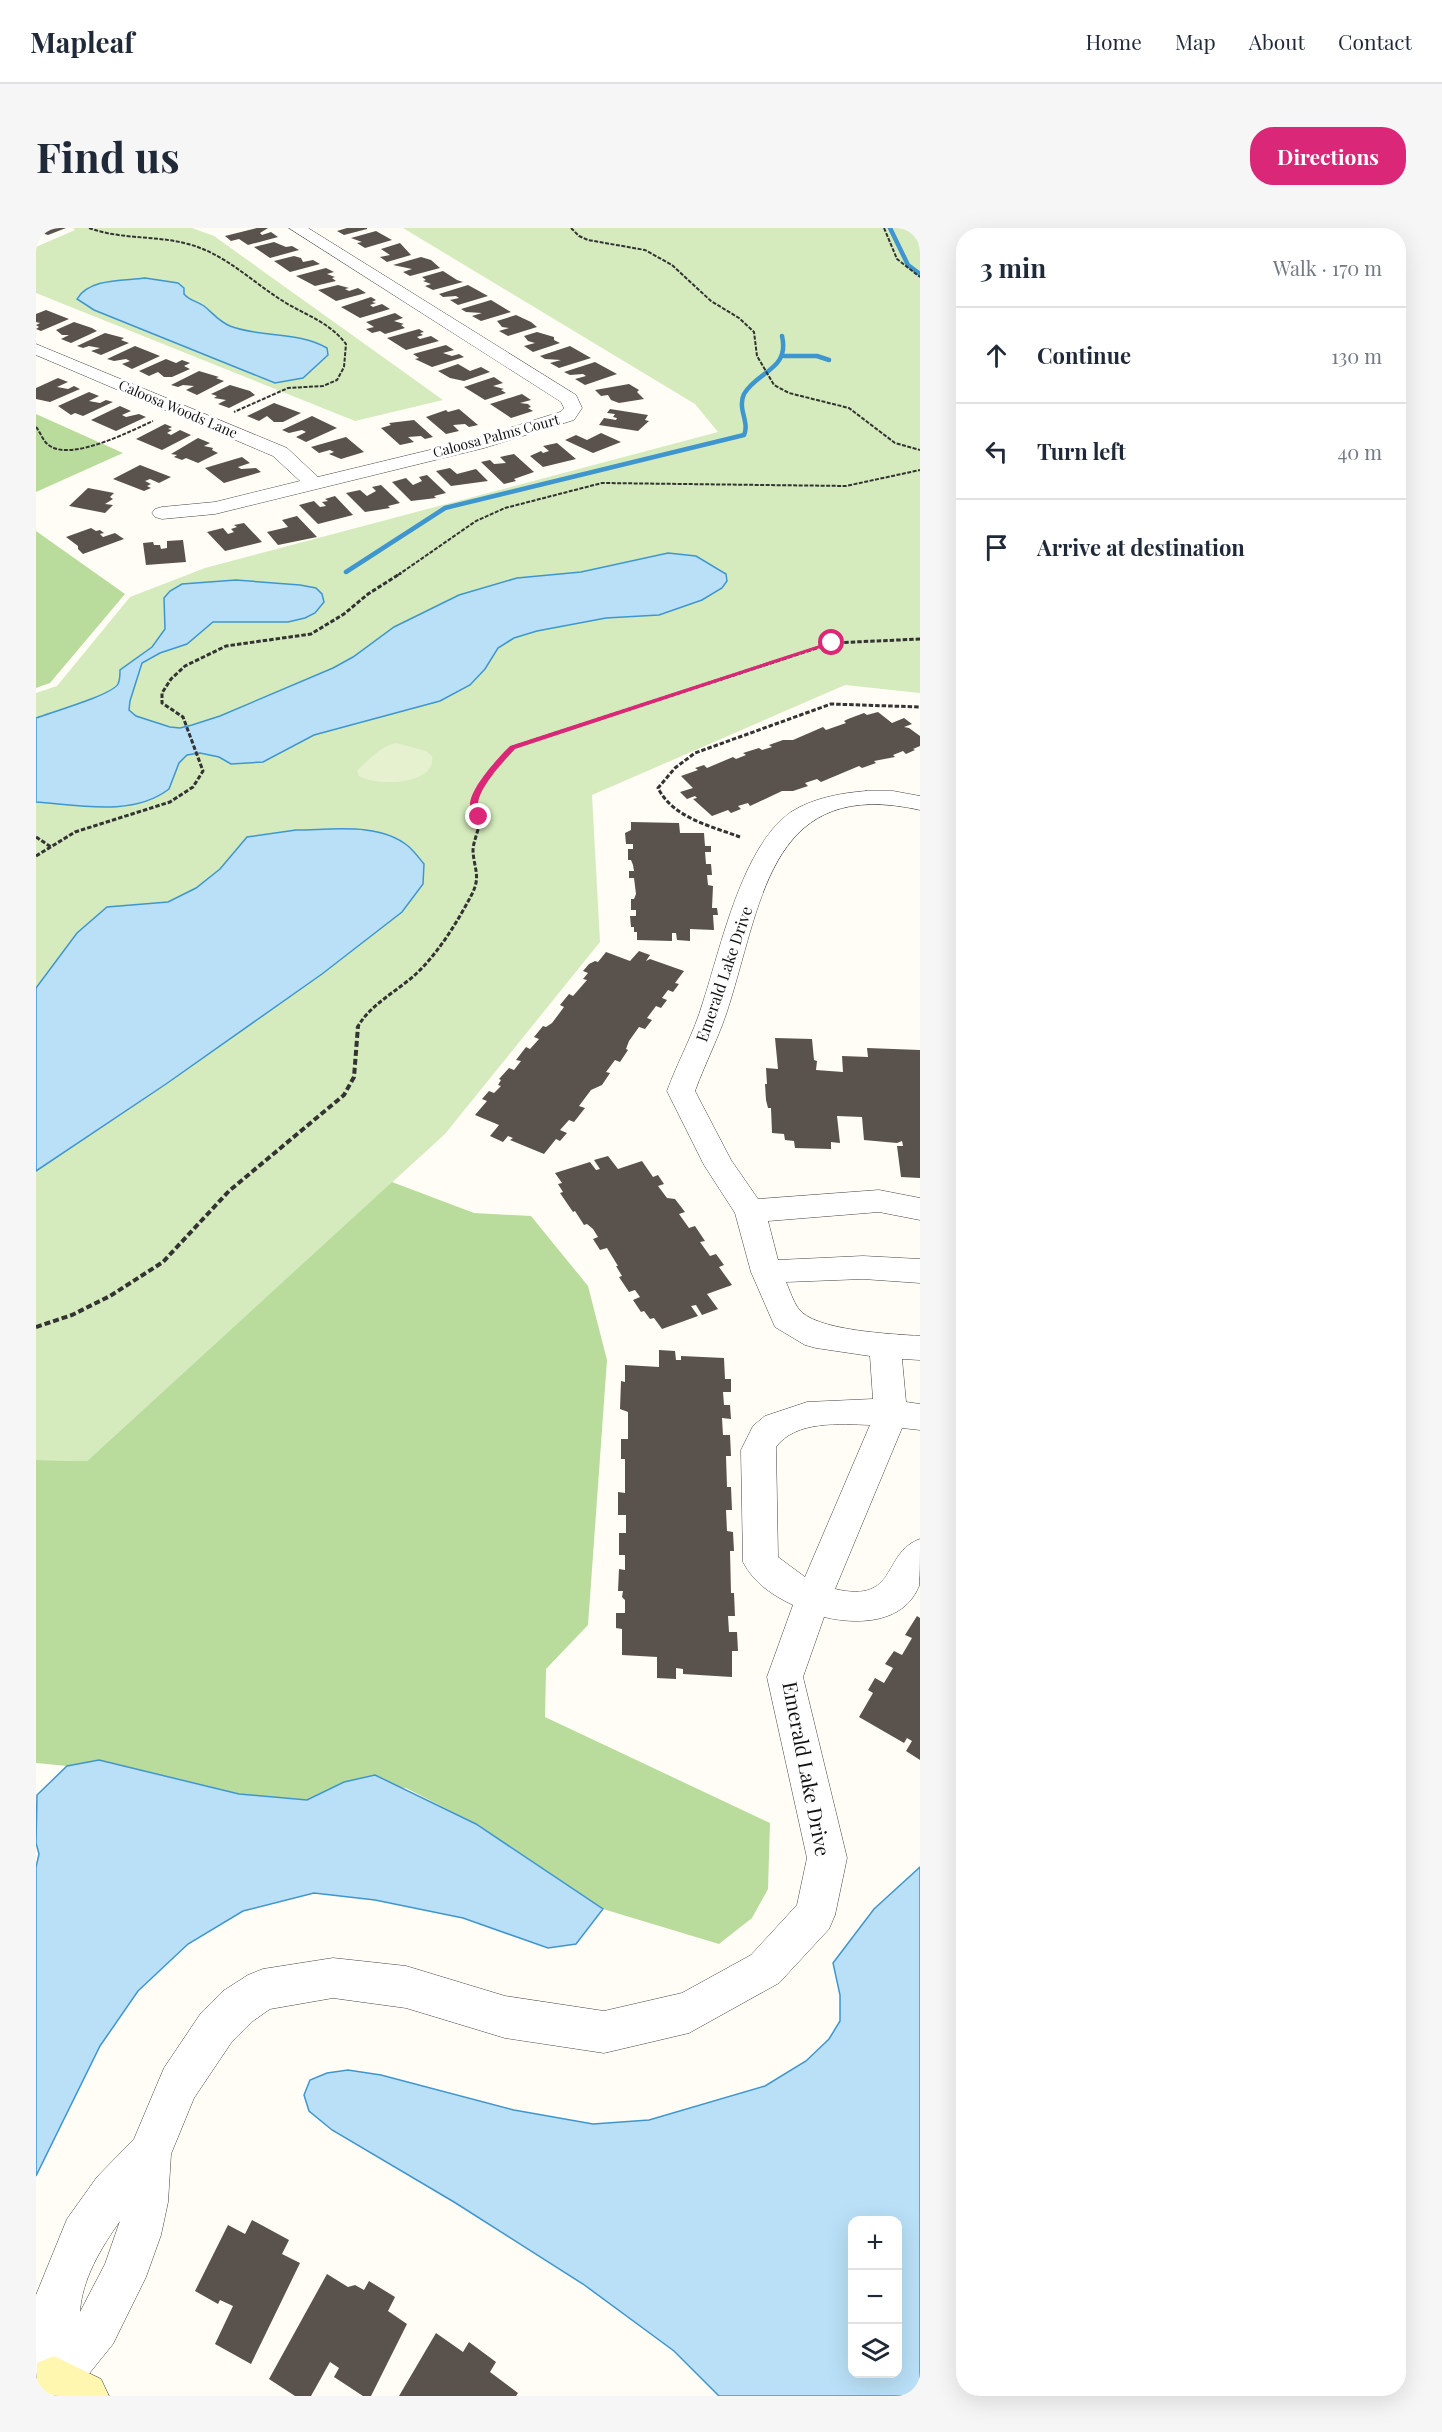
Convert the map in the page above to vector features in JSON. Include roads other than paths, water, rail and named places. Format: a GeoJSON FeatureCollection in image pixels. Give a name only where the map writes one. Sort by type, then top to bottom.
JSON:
{"type":"FeatureCollection","features":[{"type":"Feature","properties":{"kind":"street","name":"Caloosa Palms Court"},"geometry":{"type":"LineString","coordinates":[[162,513],[215,508],[312,482],[477,444],[542,426],[567,416],[573,408],[570,399],[297,228]]}},
{"type":"Feature","properties":{"kind":"street","name":"Caloosa Woods Lane"},"geometry":{"type":"LineString","coordinates":[[36,349],[280,452],[312,482]]}},
{"type":"Feature","properties":{"kind":"street","name":"Emerald Lake Drive"},"geometry":{"type":"LineString","coordinates":[[55,2387],[97,2328],[123,2277],[139,2235],[146,2202],[149,2154],[179,2083],[201,2048],[238,2006],[263,1990],[333,1978],[406,1987],[505,2017],[604,2032],[689,2012],[765,1969],[815,1915],[827,1858],[785,1677],[813,1598],[905,1415],[902,1347],[816,1336],[786,1318],[766,1272],[750,1211],[719,1165],[681,1091],[687,1072],[708,1029],[724,973],[758,877],[776,843],[794,822],[830,803],[867,797],[907,799],[920,803]]}},
{"type":"Feature","properties":{"kind":"street"},"geometry":{"type":"LineString","coordinates":[[750,1211],[879,1201],[920,1209]]}},
{"type":"Feature","properties":{"kind":"street"},"geometry":{"type":"LineString","coordinates":[[766,1272],[843,1268],[896,1268],[920,1271]]}},
{"type":"Feature","properties":{"kind":"street"},"geometry":{"type":"LineString","coordinates":[[905,1415],[821,1412],[796,1416],[777,1424],[764,1436],[758,1450],[760,1562],[782,1583],[813,1598],[852,1607],[870,1608],[891,1596],[920,1554]]}},
{"type":"Feature","properties":{"kind":"water"},"geometry":{"type":"Polygon","coordinates":[[[145,278],[178,283],[184,288],[186,296],[204,306],[230,326],[242,330],[304,339],[327,348],[328,355],[303,378],[275,383],[94,310],[77,299],[90,287],[98,284],[145,278]]]}},
{"type":"Feature","properties":{"kind":"water"},"geometry":{"type":"Polygon","coordinates":[[[668,553],[696,556],[726,574],[727,581],[722,588],[702,600],[659,615],[606,618],[537,631],[514,638],[498,648],[485,669],[470,685],[440,701],[314,735],[263,762],[231,764],[219,757],[200,753],[187,755],[179,763],[169,789],[155,798],[139,803],[105,807],[36,802],[36,718],[94,698],[118,684],[120,670],[152,647],[165,629],[164,598],[170,591],[182,584],[236,580],[300,585],[316,588],[322,594],[324,602],[315,613],[288,622],[213,622],[187,644],[160,653],[142,663],[129,710],[136,716],[180,728],[220,716],[333,668],[353,657],[394,627],[459,595],[517,578],[581,572],[668,553]]]}},
{"type":"Feature","properties":{"kind":"water"},"geometry":{"type":"Polygon","coordinates":[[[296,830],[369,830],[396,838],[410,848],[424,864],[423,884],[402,912],[322,974],[166,1084],[36,1171],[36,988],[77,933],[107,907],[168,902],[196,888],[220,869],[247,837],[296,830]]]}},
{"type":"Feature","properties":{"kind":"water"},"geometry":{"type":"Polygon","coordinates":[[[99,1760],[239,1794],[307,1800],[344,1782],[375,1775],[476,1824],[603,1909],[576,1944],[548,1948],[463,1918],[375,1900],[314,1893],[243,1911],[188,1944],[138,1991],[100,2046],[36,2176],[36,1867],[39,1854],[36,1843],[37,1795],[67,1766],[99,1760]]]}},
{"type":"Feature","properties":{"kind":"water"},"geometry":{"type":"Polygon","coordinates":[[[920,1867],[920,2396],[719,2396],[674,2351],[583,2284],[454,2202],[332,2130],[309,2111],[304,2095],[310,2080],[327,2073],[348,2070],[381,2075],[514,2110],[593,2124],[649,2120],[765,2086],[806,2061],[829,2039],[840,2021],[840,1995],[833,1963],[874,1909],[920,1867]]]}},
{"type":"Feature","properties":{"kind":"waterway"},"geometry":{"type":"LineString","coordinates":[[890,228],[908,265],[920,274]]}},
{"type":"Feature","properties":{"kind":"waterway"},"geometry":{"type":"LineString","coordinates":[[346,572],[445,508],[744,435],[746,425],[742,405],[744,394],[777,363],[783,347],[782,336]]}},
{"type":"Feature","properties":{"kind":"waterway"},"geometry":{"type":"LineString","coordinates":[[784,356],[817,356],[829,360]]}}]}
